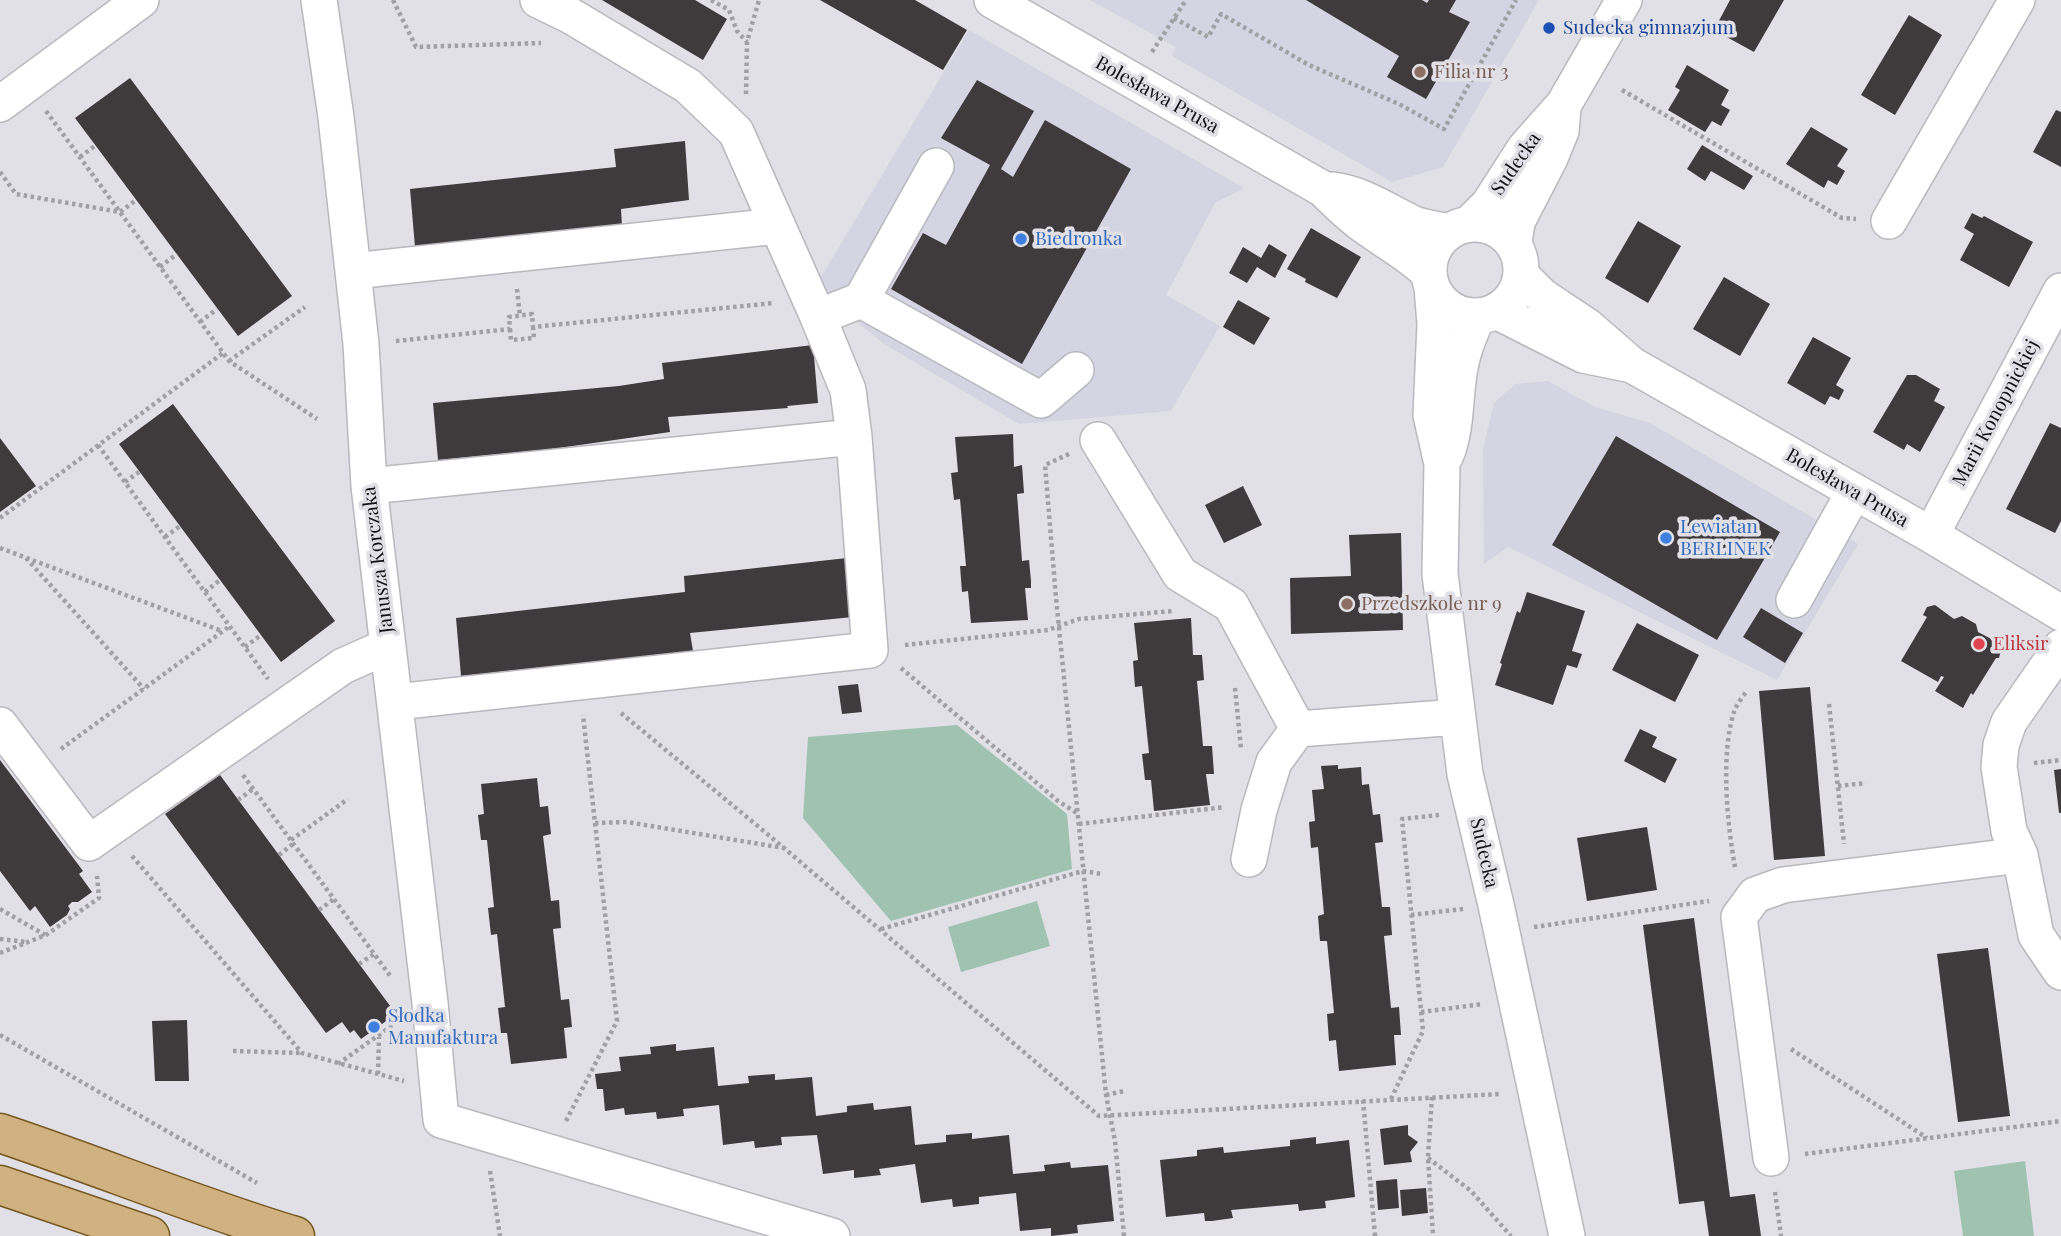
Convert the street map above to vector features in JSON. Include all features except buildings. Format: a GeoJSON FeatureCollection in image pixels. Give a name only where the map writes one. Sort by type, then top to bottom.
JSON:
{"type":"FeatureCollection","features":[{"type":"Feature","properties":{"kind":"main road"},"geometry":{"type":"LineString","coordinates":[[0,1112],[82,1160]]}},
{"type":"Feature","properties":{"kind":"main road"},"geometry":{"type":"LineString","coordinates":[[0,1133],[82,1160],[150,1189],[295,1236]]}},
{"type":"Feature","properties":{"kind":"main road"},"geometry":{"type":"LineString","coordinates":[[0,1185],[117,1230],[150,1236]]}},
{"type":"Feature","properties":{"kind":"street"},"geometry":{"type":"LineString","coordinates":[[14,94],[141,0]]}},
{"type":"Feature","properties":{"kind":"street","name":"Janusza Korczaka"},"geometry":{"type":"LineString","coordinates":[[319,0],[336,117],[361,344],[369,486],[396,702],[441,1120],[484,1133]]}},
{"type":"Feature","properties":{"kind":"street"},"geometry":{"type":"LineString","coordinates":[[396,702],[870,650],[848,390],[736,132],[688,86],[571,16],[538,0]]}},
{"type":"Feature","properties":{"kind":"street","name":"Bolesława Prusa"},"geometry":{"type":"LineString","coordinates":[[992,0],[1323,188],[1343,209],[1410,255],[1430,280]]}},
{"type":"Feature","properties":{"kind":"street","name":"Sudecka"},"geometry":{"type":"LineString","coordinates":[[1459,228],[1489,204],[1524,148],[1564,104],[1624,0]]}},
{"type":"Feature","properties":{"kind":"street"},"geometry":{"type":"LineString","coordinates":[[1889,221],[2017,0]]}},
{"type":"Feature","properties":{"kind":"street","name":"Sudecka"},"geometry":{"type":"LineString","coordinates":[[1518,259],[1517,222],[1561,131],[1564,104]]}},
{"type":"Feature","properties":{"kind":"street"},"geometry":{"type":"LineString","coordinates":[[860,300],[936,166]]}},
{"type":"Feature","properties":{"kind":"street","name":"Bolesława Prusa"},"geometry":{"type":"LineString","coordinates":[[1323,188],[1346,191],[1415,224],[1459,228]]}},
{"type":"Feature","properties":{"kind":"street"},"geometry":{"type":"LineString","coordinates":[[353,271],[777,226]]}},
{"type":"Feature","properties":{"kind":"street"},"geometry":{"type":"LineString","coordinates":[[1459,228],[1494,228],[1518,259],[1517,290],[1508,302],[1487,314],[1464,315],[1450,309],[1440,300],[1430,280],[1434,250],[1459,228]]}},
{"type":"Feature","properties":{"kind":"street","name":"Bolesława Prusa"},"geometry":{"type":"LineString","coordinates":[[1518,259],[1542,296],[1587,326],[1632,365],[1931,535],[2061,613]]}},
{"type":"Feature","properties":{"kind":"street","name":"Sudecka"},"geometry":{"type":"LineString","coordinates":[[1430,280],[1435,324],[1431,415],[1442,464],[1440,574],[1465,774],[1499,918],[1567,1236]]}},
{"type":"Feature","properties":{"kind":"street","name":"Marii Konopnickiej"},"geometry":{"type":"LineString","coordinates":[[1931,535],[2061,292]]}},
{"type":"Feature","properties":{"kind":"street"},"geometry":{"type":"LineString","coordinates":[[814,308],[860,300],[1041,400],[1076,370]]}},
{"type":"Feature","properties":{"kind":"street","name":"Bolesława Prusa"},"geometry":{"type":"LineString","coordinates":[[1487,314],[1583,355],[1632,365]]}},
{"type":"Feature","properties":{"kind":"street","name":"Sudecka"},"geometry":{"type":"LineString","coordinates":[[1442,464],[1451,442],[1461,364],[1469,334],[1487,314]]}},
{"type":"Feature","properties":{"kind":"street"},"geometry":{"type":"LineString","coordinates":[[369,486],[854,438]]}},
{"type":"Feature","properties":{"kind":"street"},"geometry":{"type":"LineString","coordinates":[[1098,440],[1180,574],[1231,606],[1298,729]]}},
{"type":"Feature","properties":{"kind":"street"},"geometry":{"type":"LineString","coordinates":[[1794,600],[1854,492]]}},
{"type":"Feature","properties":{"kind":"street"},"geometry":{"type":"LineString","coordinates":[[0,725],[33,769],[98,837],[343,666],[388,646]]}},
{"type":"Feature","properties":{"kind":"street"},"geometry":{"type":"LineString","coordinates":[[2061,647],[2009,722],[2001,745],[1999,773],[2009,831],[2020,855],[2036,935],[2061,972]]}},
{"type":"Feature","properties":{"kind":"street"},"geometry":{"type":"LineString","coordinates":[[1249,859],[1259,810],[1274,762],[1298,729],[1458,717]]}},
{"type":"Feature","properties":{"kind":"street"},"geometry":{"type":"LineString","coordinates":[[1771,1158],[1739,917],[1755,895],[1783,885],[2020,855]]}},
{"type":"Feature","properties":{"kind":"street"},"geometry":{"type":"LineString","coordinates":[[484,1133],[832,1236]]}},
{"type":"Feature","properties":{"kind":"path"},"geometry":{"type":"LineString","coordinates":[[393,0],[416,47],[542,43]]}},
{"type":"Feature","properties":{"kind":"path"},"geometry":{"type":"LineString","coordinates":[[711,0],[729,10],[737,31],[747,43]]}},
{"type":"Feature","properties":{"kind":"path"},"geometry":{"type":"LineString","coordinates":[[736,132],[746,102],[747,43],[759,0]]}},
{"type":"Feature","properties":{"kind":"path"},"geometry":{"type":"LineString","coordinates":[[1134,83],[1186,0]]}},
{"type":"Feature","properties":{"kind":"path"},"geometry":{"type":"LineString","coordinates":[[1174,18],[1208,37],[1222,14],[1309,65],[1399,104],[1444,129],[1516,0]]}},
{"type":"Feature","properties":{"kind":"path"},"geometry":{"type":"LineString","coordinates":[[1622,90],[1842,218],[1889,221]]}},
{"type":"Feature","properties":{"kind":"path"},"geometry":{"type":"LineString","coordinates":[[14,94],[80,157],[229,361],[317,419]]}},
{"type":"Feature","properties":{"kind":"path"},"geometry":{"type":"LineString","coordinates":[[80,157],[96,145]]}},
{"type":"Feature","properties":{"kind":"path"},"geometry":{"type":"LineString","coordinates":[[0,172],[16,194],[120,212],[136,200]]}},
{"type":"Feature","properties":{"kind":"path"},"geometry":{"type":"LineString","coordinates":[[160,267],[177,254]]}},
{"type":"Feature","properties":{"kind":"path"},"geometry":{"type":"LineString","coordinates":[[229,361],[305,307]]}},
{"type":"Feature","properties":{"kind":"path"},"geometry":{"type":"LineString","coordinates":[[533,327],[814,308]]}},
{"type":"Feature","properties":{"kind":"path"},"geometry":{"type":"LineString","coordinates":[[200,322],[217,309]]}},
{"type":"Feature","properties":{"kind":"path"},"geometry":{"type":"LineString","coordinates":[[532,314],[534,338],[511,340],[510,329],[509,317],[532,314]]}},
{"type":"Feature","properties":{"kind":"path"},"geometry":{"type":"LineString","coordinates":[[361,344],[510,329]]}},
{"type":"Feature","properties":{"kind":"path"},"geometry":{"type":"LineString","coordinates":[[0,518],[223,353]]}},
{"type":"Feature","properties":{"kind":"path"},"geometry":{"type":"LineString","coordinates":[[1098,440],[1045,465],[1083,871],[1106,1095],[1124,1236]]}},
{"type":"Feature","properties":{"kind":"path"},"geometry":{"type":"LineString","coordinates":[[98,445],[287,705]]}},
{"type":"Feature","properties":{"kind":"path"},"geometry":{"type":"LineString","coordinates":[[125,482],[139,471]]}},
{"type":"Feature","properties":{"kind":"path"},"geometry":{"type":"LineString","coordinates":[[165,537],[180,526]]}},
{"type":"Feature","properties":{"kind":"path"},"geometry":{"type":"LineString","coordinates":[[0,548],[223,631]]}},
{"type":"Feature","properties":{"kind":"path"},"geometry":{"type":"LineString","coordinates":[[25,558],[144,688]]}},
{"type":"Feature","properties":{"kind":"path"},"geometry":{"type":"LineString","coordinates":[[205,592],[220,580]]}},
{"type":"Feature","properties":{"kind":"path"},"geometry":{"type":"LineString","coordinates":[[901,645],[1048,630],[1079,620],[1176,611]]}},
{"type":"Feature","properties":{"kind":"path"},"geometry":{"type":"LineString","coordinates":[[33,769],[230,626]]}},
{"type":"Feature","properties":{"kind":"path"},"geometry":{"type":"LineString","coordinates":[[245,647],[261,635]]}},
{"type":"Feature","properties":{"kind":"path"},"geometry":{"type":"LineString","coordinates":[[893,660],[1058,801],[1078,814]]}},
{"type":"Feature","properties":{"kind":"path"},"geometry":{"type":"LineString","coordinates":[[1234,676],[1242,759]]}},
{"type":"Feature","properties":{"kind":"path"},"geometry":{"type":"LineString","coordinates":[[566,1121],[617,1020],[579,682]]}},
{"type":"Feature","properties":{"kind":"path"},"geometry":{"type":"LineString","coordinates":[[579,682],[633,722],[1099,1116],[1536,1092]]}},
{"type":"Feature","properties":{"kind":"path"},"geometry":{"type":"LineString","coordinates":[[1747,691],[1735,709],[1728,748],[1728,826],[1738,884],[1747,905]]}},
{"type":"Feature","properties":{"kind":"path"},"geometry":{"type":"LineString","coordinates":[[1829,704],[1848,876]]}},
{"type":"Feature","properties":{"kind":"path"},"geometry":{"type":"LineString","coordinates":[[224,749],[396,984]]}},
{"type":"Feature","properties":{"kind":"path"},"geometry":{"type":"LineString","coordinates":[[1838,786],[1866,783]]}},
{"type":"Feature","properties":{"kind":"path"},"geometry":{"type":"LineString","coordinates":[[238,800],[253,789]]}},
{"type":"Feature","properties":{"kind":"path"},"geometry":{"type":"LineString","coordinates":[[279,855],[348,799]]}},
{"type":"Feature","properties":{"kind":"path"},"geometry":{"type":"LineString","coordinates":[[1079,824],[1234,806]]}},
{"type":"Feature","properties":{"kind":"path"},"geometry":{"type":"LineString","coordinates":[[1391,1099],[1423,1031],[1402,819],[1474,812]]}},
{"type":"Feature","properties":{"kind":"path"},"geometry":{"type":"LineString","coordinates":[[595,823],[627,822],[785,849]]}},
{"type":"Feature","properties":{"kind":"path"},"geometry":{"type":"LineString","coordinates":[[0,953],[46,935],[99,898],[96,852],[98,837],[148,873],[302,1053]]}},
{"type":"Feature","properties":{"kind":"path"},"geometry":{"type":"LineString","coordinates":[[880,929],[1083,871],[1102,874]]}},
{"type":"Feature","properties":{"kind":"path"},"geometry":{"type":"LineString","coordinates":[[319,909],[334,899]]}},
{"type":"Feature","properties":{"kind":"path"},"geometry":{"type":"LineString","coordinates":[[1411,915],[1499,918],[1726,899],[1747,905]]}},
{"type":"Feature","properties":{"kind":"path"},"geometry":{"type":"LineString","coordinates":[[0,909],[46,935]]}},
{"type":"Feature","properties":{"kind":"path"},"geometry":{"type":"LineString","coordinates":[[0,939],[29,943]]}},
{"type":"Feature","properties":{"kind":"path"},"geometry":{"type":"LineString","coordinates":[[359,964],[374,954]]}},
{"type":"Feature","properties":{"kind":"path"},"geometry":{"type":"LineString","coordinates":[[1421,1012],[1517,1000]]}},
{"type":"Feature","properties":{"kind":"path"},"geometry":{"type":"LineString","coordinates":[[338,1064],[405,1016]]}},
{"type":"Feature","properties":{"kind":"path"},"geometry":{"type":"LineString","coordinates":[[1754,1024],[1928,1138]]}},
{"type":"Feature","properties":{"kind":"path"},"geometry":{"type":"LineString","coordinates":[[0,1035],[261,1185]]}},
{"type":"Feature","properties":{"kind":"path"},"geometry":{"type":"LineString","coordinates":[[378,1074],[379,1035]]}},
{"type":"Feature","properties":{"kind":"path"},"geometry":{"type":"LineString","coordinates":[[233,1051],[302,1053],[417,1084],[438,1085]]}},
{"type":"Feature","properties":{"kind":"path"},"geometry":{"type":"LineString","coordinates":[[1106,1095],[1124,1091]]}},
{"type":"Feature","properties":{"kind":"path"},"geometry":{"type":"LineString","coordinates":[[1432,1097],[1428,1157],[1433,1236]]}},
{"type":"Feature","properties":{"kind":"path"},"geometry":{"type":"LineString","coordinates":[[1363,1100],[1375,1236]]}},
{"type":"Feature","properties":{"kind":"path"},"geometry":{"type":"LineString","coordinates":[[1781,1236],[1771,1158],[2061,1121]]}},
{"type":"Feature","properties":{"kind":"path"},"geometry":{"type":"LineString","coordinates":[[484,1133],[500,1236]]}},
{"type":"Feature","properties":{"kind":"path"},"geometry":{"type":"LineString","coordinates":[[1428,1157],[1471,1191],[1511,1236]]}},
{"type":"Feature","properties":{"kind":"shaded area"},"geometry":{"type":"Polygon","coordinates":[[[1090,0],[1539,0],[1443,167],[1392,182],[1172,56],[1176,47],[1090,0]]]}},
{"type":"Feature","properties":{"kind":"shaded area"},"geometry":{"type":"Polygon","coordinates":[[[969,30],[1244,188],[1215,203],[1166,295],[1220,326],[1171,411],[1019,424],[884,344],[815,287],[969,30]]]}},
{"type":"Feature","properties":{"kind":"shaded area"},"geometry":{"type":"Polygon","coordinates":[[[1548,381],[1595,407],[1650,423],[1858,544],[1777,680],[1508,547],[1484,564],[1483,449],[1494,403],[1515,384],[1548,381]]]}},
{"type":"Feature","properties":{"kind":"green space"},"geometry":{"type":"Polygon","coordinates":[[[957,725],[1067,814],[1072,869],[891,921],[803,818],[808,737],[957,725]]]}},
{"type":"Feature","properties":{"kind":"green space"},"geometry":{"type":"Polygon","coordinates":[[[1037,901],[1050,946],[961,972],[948,927],[1037,901]]]}},
{"type":"Feature","properties":{"kind":"green space"},"geometry":{"type":"Polygon","coordinates":[[[2025,1161],[2034,1236],[1963,1236],[1954,1171],[2025,1161]]]}},
{"type":"Feature","properties":{"kind":"place","name":"Sudecka gimnazjum"},"geometry":{"type":"Point","coordinates":[1549,28]}},
{"type":"Feature","properties":{"kind":"place","name":"Filia nr 3"},"geometry":{"type":"Point","coordinates":[1420,72]}},
{"type":"Feature","properties":{"kind":"place","name":"Biedronka"},"geometry":{"type":"Point","coordinates":[1021,239]}},
{"type":"Feature","properties":{"kind":"place","name":"Lewiatan BERLINEK"},"geometry":{"type":"Point","coordinates":[1666,538]}},
{"type":"Feature","properties":{"kind":"place","name":"Przedszkole nr 9"},"geometry":{"type":"Point","coordinates":[1347,604]}},
{"type":"Feature","properties":{"kind":"place","name":"Eliksir"},"geometry":{"type":"Point","coordinates":[1979,644]}},
{"type":"Feature","properties":{"kind":"place","name":"Słodka Manufaktura"},"geometry":{"type":"Point","coordinates":[374,1027]}}]}
